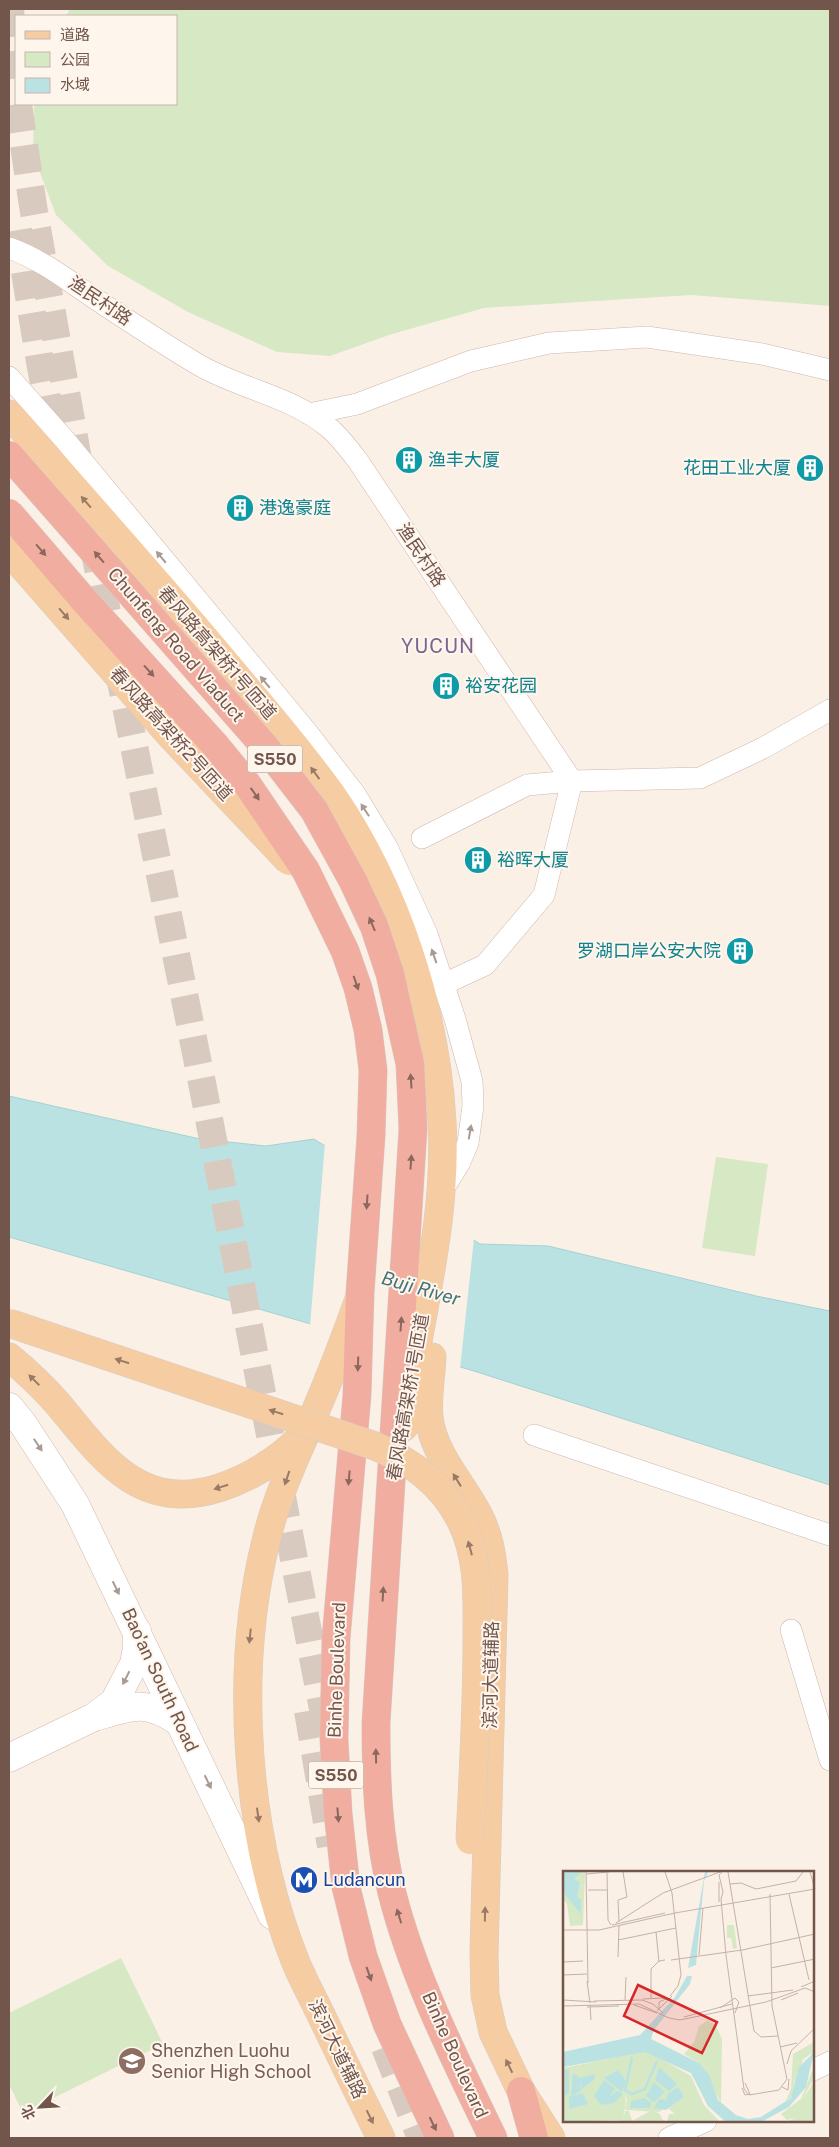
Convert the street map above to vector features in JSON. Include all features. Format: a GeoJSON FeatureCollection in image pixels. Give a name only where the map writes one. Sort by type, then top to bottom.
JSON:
{"type":"FeatureCollection","features":[{"type":"Feature","properties":{"kind":"highway","name":"Chunfeng Road Viaduct"},"geometry":{"type":"LineString","coordinates":[[9,455],[266,748],[314,810],[353,881],[374,926],[390,974],[410,1064],[413,1129],[411,1413]]}},
{"type":"Feature","properties":{"kind":"highway","name":"Chunfeng Road Viaduct"},"geometry":{"type":"LineString","coordinates":[[9,513],[82,598],[216,745],[247,784],[278,827],[306,871],[345,951],[358,988],[368,1030],[372,1070],[372,1136],[360,1294]]}},
{"type":"Feature","properties":{"kind":"highway","name":"Binhe Boulevard"},"geometry":{"type":"LineString","coordinates":[[360,1294],[357,1395],[336,1649],[334,1748],[338,1813],[346,1887],[363,1956],[387,2024],[440,2138]]}},
{"type":"Feature","properties":{"kind":"highway","name":"Binhe Boulevard"},"geometry":{"type":"LineString","coordinates":[[411,1413],[388,1502],[376,1723],[377,1790],[382,1845],[392,1892],[424,1986],[450,2048],[493,2138]]}},
{"type":"Feature","properties":{"kind":"highway"},"geometry":{"type":"LineString","coordinates":[[521,2091],[534,2138]]}},
{"type":"Feature","properties":{"kind":"main road","name":"春风路高架桥1号匝道"},"geometry":{"type":"LineString","coordinates":[[9,414],[273,718],[333,797],[350,823],[385,891],[413,965],[429,1023],[442,1114],[441,1201]]}},
{"type":"Feature","properties":{"kind":"main road","name":"春风路高架桥2号匝道"},"geometry":{"type":"LineString","coordinates":[[9,551],[170,735],[278,848],[302,878],[330,919]]}},
{"type":"Feature","properties":{"kind":"main road","name":"滨河大道辅路"},"geometry":{"type":"LineString","coordinates":[[441,1201],[411,1413],[437,1444],[446,1464],[479,1516],[488,1536],[494,1575],[484,1954],[485,1995],[492,2032],[521,2091],[552,2138]]}},
{"type":"Feature","properties":{"kind":"main road","name":"滨河大道辅路"},"geometry":{"type":"LineString","coordinates":[[360,1294],[326,1385],[290,1469],[267,1536],[254,1607],[248,1658],[247,1719],[261,1840],[275,1898],[296,1963],[381,2138]]}},
{"type":"Feature","properties":{"kind":"main road"},"geometry":{"type":"LineString","coordinates":[[9,1323],[374,1446],[401,1457],[423,1472],[444,1494],[461,1520],[470,1544],[476,1574],[477,1675],[467,1911],[468,1954],[477,1995],[492,2032]]}},
{"type":"Feature","properties":{"kind":"main road"},"geometry":{"type":"LineString","coordinates":[[9,1357],[57,1403],[82,1436],[107,1462],[127,1477],[147,1487],[177,1494],[203,1492],[230,1485],[278,1457],[305,1432],[326,1385]]}},
{"type":"Feature","properties":{"kind":"street","name":"渔民村路"},"geometry":{"type":"LineString","coordinates":[[9,248],[21,252],[55,271],[200,365],[230,380],[286,402],[309,414],[333,432],[358,461],[572,781]]}},
{"type":"Feature","properties":{"kind":"street"},"geometry":{"type":"LineString","coordinates":[[309,414],[357,404],[470,361],[549,344],[647,336],[762,354],[830,370]]}},
{"type":"Feature","properties":{"kind":"street"},"geometry":{"type":"LineString","coordinates":[[9,377],[65,440],[282,702],[355,794],[387,847],[427,934],[469,1067],[473,1106],[468,1143],[441,1201]]}},
{"type":"Feature","properties":{"kind":"street"},"geometry":{"type":"LineString","coordinates":[[422,838],[526,785],[572,781],[700,778],[763,748],[830,710]]}},
{"type":"Feature","properties":{"kind":"street"},"geometry":{"type":"LineString","coordinates":[[444,984],[485,965],[544,895],[572,781]]}},
{"type":"Feature","properties":{"kind":"street","name":"Bao'an South Road"},"geometry":{"type":"LineString","coordinates":[[9,1407],[45,1456],[75,1504],[296,1963]]}},
{"type":"Feature","properties":{"kind":"street"},"geometry":{"type":"LineString","coordinates":[[534,1435],[830,1535]]}},
{"type":"Feature","properties":{"kind":"street"},"geometry":{"type":"LineString","coordinates":[[791,1630],[830,1760]]}},
{"type":"Feature","properties":{"kind":"street"},"geometry":{"type":"LineString","coordinates":[[94,1717],[114,1702],[134,1664],[138,1648],[137,1631]]}},
{"type":"Feature","properties":{"kind":"street"},"geometry":{"type":"LineString","coordinates":[[9,1758],[94,1717],[137,1705],[166,1713],[179,1722]]}},
{"type":"Feature","properties":{"kind":"street"},"geometry":{"type":"LineString","coordinates":[[814,2070],[830,2062]]}},
{"type":"Feature","properties":{"kind":"street"},"geometry":{"type":"LineString","coordinates":[[669,2138],[704,2122]]}},
{"type":"Feature","properties":{"kind":"green space"},"geometry":{"type":"Polygon","coordinates":[[[70,9],[830,9],[830,306],[691,295],[484,308],[392,334],[330,356],[277,352],[188,312],[108,266],[56,215],[33,154],[34,105],[178,105],[178,15],[67,15],[70,9]]]}},
{"type":"Feature","properties":{"kind":"green space"},"geometry":{"type":"Polygon","coordinates":[[[716,1157],[768,1164],[755,1256],[702,1248],[716,1157]]]}},
{"type":"Feature","properties":{"kind":"green space"},"geometry":{"type":"Polygon","coordinates":[[[121,1958],[163,2044],[23,2113],[9,2084],[9,2013],[121,1958]]]}},
{"type":"Feature","properties":{"kind":"water","name":"Buji River"},"geometry":{"type":"Polygon","coordinates":[[[9,1096],[200,1139],[266,1146],[314,1139],[480,1244],[548,1246],[756,1296],[830,1311],[830,1485],[474,1371],[9,1237],[9,1096]]]}},
{"type":"Feature","properties":{"kind":"pier"},"geometry":{"type":"Polygon","coordinates":[[[325,1143],[474,1238],[460,1369],[310,1326],[325,1143]]]}},
{"type":"Feature","properties":{"kind":"tunnel"},"geometry":{"type":"LineString","coordinates":[[10,9],[15,69]]}},
{"type":"Feature","properties":{"kind":"tunnel"},"geometry":{"type":"LineString","coordinates":[[18,105],[33,206],[80,471]]}},
{"type":"Feature","properties":{"kind":"tunnel"},"geometry":{"type":"LineString","coordinates":[[18,230],[55,441]]}},
{"type":"Feature","properties":{"kind":"tunnel"},"geometry":{"type":"LineString","coordinates":[[93,543],[204,1093],[328,1735]]}},
{"type":"Feature","properties":{"kind":"tunnel"},"geometry":{"type":"LineString","coordinates":[[308,1711],[331,1846]]}},
{"type":"Feature","properties":{"kind":"tunnel"},"geometry":{"type":"LineString","coordinates":[[385,2047],[421,2138]]}},
{"type":"Feature","properties":{"kind":"place","name":"渔丰大厦"},"geometry":{"type":"Point","coordinates":[409,460]}},
{"type":"Feature","properties":{"kind":"place","name":"花田工业大厦"},"geometry":{"type":"Point","coordinates":[810,468]}},
{"type":"Feature","properties":{"kind":"place","name":"港逸豪庭"},"geometry":{"type":"Point","coordinates":[240,508]}},
{"type":"Feature","properties":{"kind":"place","name":"裕安花园"},"geometry":{"type":"Point","coordinates":[446,686]}},
{"type":"Feature","properties":{"kind":"place","name":"裕晖大厦"},"geometry":{"type":"Point","coordinates":[478,860]}},
{"type":"Feature","properties":{"kind":"place","name":"罗湖口岸公安大院"},"geometry":{"type":"Point","coordinates":[740,951]}},
{"type":"Feature","properties":{"kind":"place","name":"Ludancun"},"geometry":{"type":"Point","coordinates":[304,1880]}},
{"type":"Feature","properties":{"kind":"place","name":"Shenzhen Luohu Senior High School"},"geometry":{"type":"Point","coordinates":[132,2061]}},
{"type":"Feature","properties":{"kind":"district","name":"YUCUN"},"geometry":{"type":"Point","coordinates":[438,646]}}]}
